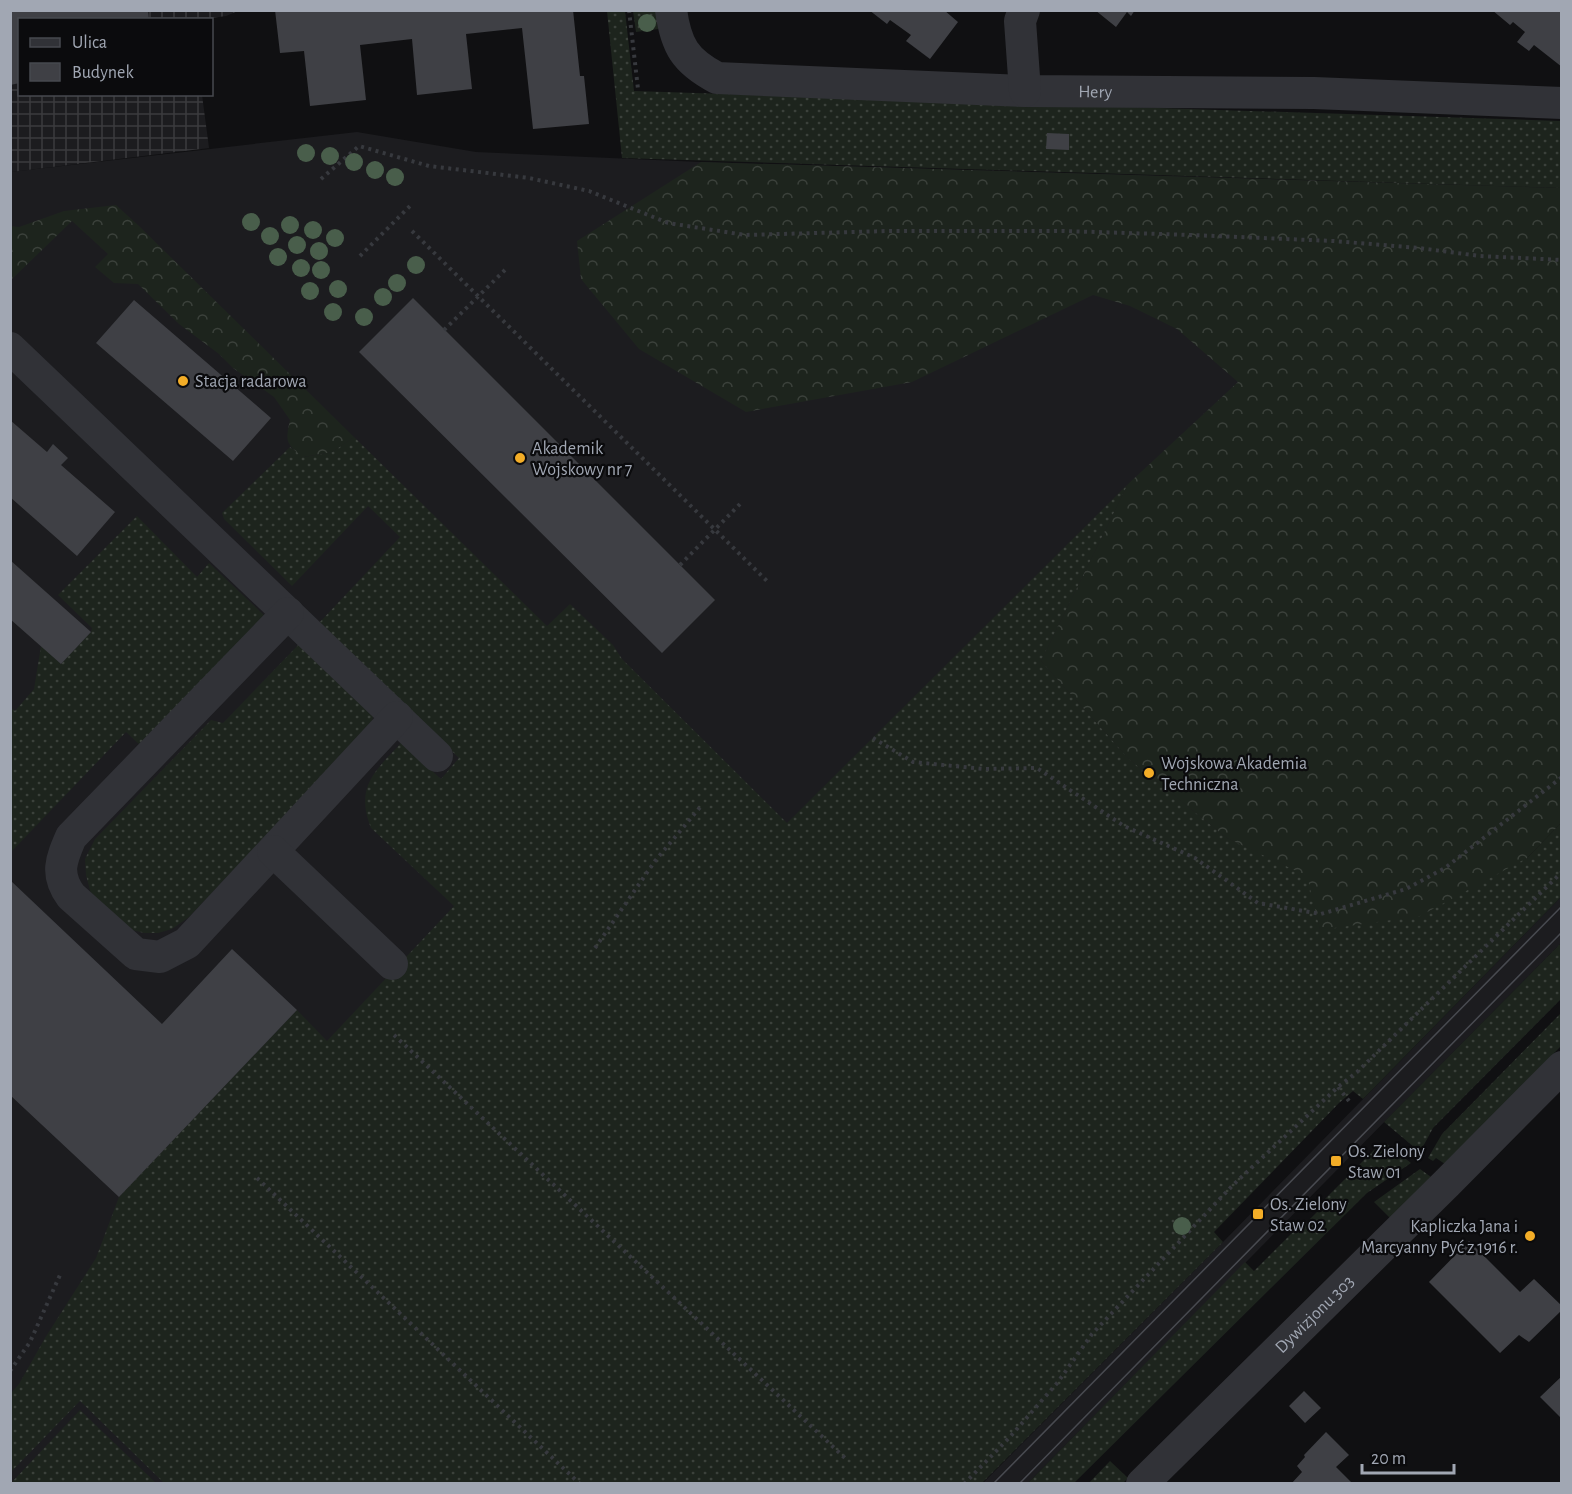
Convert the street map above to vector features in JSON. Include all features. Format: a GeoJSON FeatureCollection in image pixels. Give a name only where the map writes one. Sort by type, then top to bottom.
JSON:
{"type":"FeatureCollection","features":[{"type":"Feature","properties":{"kind":"street","name":"Hery"},"geometry":{"type":"LineString","coordinates":[[671,10],[675,36],[684,52],[697,67],[717,78],[1025,91],[1314,93],[1562,103]]}},
{"type":"Feature","properties":{"kind":"street"},"geometry":{"type":"LineString","coordinates":[[1017,14],[1025,91]]}},
{"type":"Feature","properties":{"kind":"street"},"geometry":{"type":"LineString","coordinates":[[10,348],[437,756]]}},
{"type":"Feature","properties":{"kind":"street"},"geometry":{"type":"LineString","coordinates":[[288,613],[71,837],[61,859],[64,887],[70,896],[136,954],[160,957],[187,943],[397,717]]}},
{"type":"Feature","properties":{"kind":"street"},"geometry":{"type":"LineString","coordinates":[[273,851],[392,964]]}},
{"type":"Feature","properties":{"kind":"street","name":"Dywizjonu 303"},"geometry":{"type":"LineString","coordinates":[[1142,1484],[1439,1192],[1562,1067]]}},
{"type":"Feature","properties":{"kind":"path"},"geometry":{"type":"LineString","coordinates":[[629,10],[638,89]]}},
{"type":"Feature","properties":{"kind":"path"},"geometry":{"type":"LineString","coordinates":[[321,180],[359,146],[429,166],[529,178],[590,191],[668,223],[746,235],[889,231],[1064,231],[1335,241],[1480,256],[1562,260]]}},
{"type":"Feature","properties":{"kind":"path"},"geometry":{"type":"LineString","coordinates":[[360,256],[410,206]]}},
{"type":"Feature","properties":{"kind":"path"},"geometry":{"type":"LineString","coordinates":[[412,231],[768,582]]}},
{"type":"Feature","properties":{"kind":"path"},"geometry":{"type":"LineString","coordinates":[[444,330],[506,269]]}},
{"type":"Feature","properties":{"kind":"path"},"geometry":{"type":"LineString","coordinates":[[680,565],[741,504]]}},
{"type":"Feature","properties":{"kind":"path"},"geometry":{"type":"LineString","coordinates":[[873,738],[913,762],[984,769],[1037,768],[1124,825],[1194,858],[1258,903],[1321,914],[1406,889],[1445,868],[1562,777]]}},
{"type":"Feature","properties":{"kind":"path"},"geometry":{"type":"LineString","coordinates":[[595,948],[655,861],[702,805]]}},
{"type":"Feature","properties":{"kind":"path"},"geometry":{"type":"LineString","coordinates":[[964,1484],[1009,1438],[1058,1382],[1092,1334],[1233,1185],[1373,1057],[1562,872]]}},
{"type":"Feature","properties":{"kind":"path"},"geometry":{"type":"LineString","coordinates":[[394,1035],[846,1459]]}},
{"type":"Feature","properties":{"kind":"path"},"geometry":{"type":"LineString","coordinates":[[1338,1087],[1349,1101]]}},
{"type":"Feature","properties":{"kind":"path"},"geometry":{"type":"LineString","coordinates":[[257,1178],[580,1484]]}},
{"type":"Feature","properties":{"kind":"path"},"geometry":{"type":"LineString","coordinates":[[10,1371],[30,1342],[60,1275]]}},
{"type":"Feature","properties":{"kind":"shaded area"},"geometry":{"type":"Polygon","coordinates":[[[10,11],[238,11],[212,18],[18,18],[18,96],[202,96],[209,148],[11,172],[10,11]]]}},
{"type":"Feature","properties":{"kind":"shaded area","name":"Wojskowa Akademia Techniczna"},"geometry":{"type":"Polygon","coordinates":[[[357,132],[476,152],[701,162],[1561,188],[1561,823],[267,1483],[11,1483],[10,172],[357,132]]]}},
{"type":"Feature","properties":{"kind":"shaded area"},"geometry":{"type":"Polygon","coordinates":[[[1561,897],[1561,943],[1028,1483],[982,1484],[1223,1242],[1561,897]]]}},
{"type":"Feature","properties":{"kind":"green space"},"geometry":{"type":"Polygon","coordinates":[[[607,11],[625,11],[634,91],[1561,121],[1561,188],[622,158],[607,11]]]}},
{"type":"Feature","properties":{"kind":"green space"},"geometry":{"type":"Polygon","coordinates":[[[633,11],[656,11],[658,29],[636,32],[633,11]]]}},
{"type":"Feature","properties":{"kind":"green space"},"geometry":{"type":"Polygon","coordinates":[[[701,162],[1561,188],[1561,823],[1527,858],[1420,916],[1320,930],[1307,876],[1227,838],[1129,759],[1041,661],[1128,484],[1238,382],[1177,329],[1130,306],[1093,295],[912,382],[746,412],[639,349],[581,279],[577,241],[701,162]]]}},
{"type":"Feature","properties":{"kind":"green space"},"geometry":{"type":"Polygon","coordinates":[[[116,205],[354,437],[332,452],[303,457],[288,442],[290,420],[274,397],[233,368],[219,354],[179,324],[138,284],[114,283],[95,267],[108,254],[72,221],[11,280],[11,226],[19,227],[64,211],[116,205]]]}},
{"type":"Feature","properties":{"kind":"green space"},"geometry":{"type":"Polygon","coordinates":[[[354,437],[547,626],[570,604],[787,823],[1128,484],[1041,661],[1129,759],[1227,838],[1308,876],[1320,930],[1527,858],[1561,823],[1561,897],[1363,1099],[1353,1091],[1339,1103],[1214,1232],[1223,1242],[982,1483],[164,1483],[80,1401],[11,1472],[11,1393],[19,1384],[45,1338],[96,1258],[119,1197],[297,1010],[327,1041],[454,906],[371,828],[365,802],[366,791],[375,772],[401,743],[441,779],[459,758],[319,623],[400,537],[368,506],[292,586],[224,519],[222,513],[290,447],[304,457],[332,452],[354,437]]]}},
{"type":"Feature","properties":{"kind":"green space"},"geometry":{"type":"Polygon","coordinates":[[[137,516],[197,577],[209,563],[267,618],[143,748],[126,732],[11,852],[10,707],[15,711],[34,689],[41,646],[61,664],[91,632],[92,628],[58,595],[137,516]]]}},
{"type":"Feature","properties":{"kind":"green space"},"geometry":{"type":"Polygon","coordinates":[[[302,641],[369,705],[373,717],[371,724],[189,917],[172,929],[158,933],[144,933],[128,929],[91,894],[85,859],[95,839],[211,720],[223,723],[302,641]]]}},
{"type":"Feature","properties":{"kind":"green space"},"geometry":{"type":"Polygon","coordinates":[[[1561,943],[1561,999],[1433,1128],[1420,1152],[1384,1122],[1561,943]]]}},
{"type":"Feature","properties":{"kind":"green space"},"geometry":{"type":"Polygon","coordinates":[[[1561,1013],[1561,1046],[1445,1164],[1436,1158],[1433,1161],[1428,1158],[1442,1134],[1561,1013]]]}},
{"type":"Feature","properties":{"kind":"green space"},"geometry":{"type":"Polygon","coordinates":[[[1387,1144],[1411,1163],[1367,1193],[1074,1483],[1028,1483],[1245,1262],[1254,1271],[1298,1227],[1300,1229],[1321,1208],[1319,1205],[1379,1145],[1387,1144]]]}},
{"type":"Feature","properties":{"kind":"green space"},"geometry":{"type":"Polygon","coordinates":[[[1420,1169],[1431,1177],[1390,1218],[1374,1202],[1420,1169]]]}},
{"type":"Feature","properties":{"kind":"green space"},"geometry":{"type":"Polygon","coordinates":[[[80,1410],[156,1483],[11,1483],[80,1410]]]}},
{"type":"Feature","properties":{"kind":"green space"},"geometry":{"type":"Polygon","coordinates":[[[1110,1461],[1128,1478],[1123,1483],[1088,1484],[1110,1461]]]}},
{"type":"Feature","properties":{"kind":"building"},"geometry":{"type":"Polygon","coordinates":[[[19,10],[148,10],[149,18],[18,18],[18,83],[10,85],[10,12],[19,10]]]}},
{"type":"Feature","properties":{"kind":"building"},"geometry":{"type":"Polygon","coordinates":[[[275,10],[573,10],[580,76],[584,76],[589,124],[533,129],[522,28],[466,34],[472,89],[417,95],[412,39],[360,45],[366,100],[310,106],[304,51],[280,53],[275,10]]]}},
{"type":"Feature","properties":{"kind":"building"},"geometry":{"type":"Polygon","coordinates":[[[869,10],[944,10],[958,22],[930,59],[906,41],[911,35],[890,20],[887,24],[869,10]]]}},
{"type":"Feature","properties":{"kind":"building"},"geometry":{"type":"Polygon","coordinates":[[[1095,10],[1135,10],[1131,16],[1127,12],[1116,27],[1095,10]]]}},
{"type":"Feature","properties":{"kind":"building"},"geometry":{"type":"Polygon","coordinates":[[[1492,10],[1562,10],[1562,67],[1534,45],[1529,51],[1517,42],[1525,32],[1513,22],[1510,25],[1492,10]]]}},
{"type":"Feature","properties":{"kind":"building"},"geometry":{"type":"Polygon","coordinates":[[[1047,133],[1069,134],[1069,150],[1046,149],[1047,133]]]}},
{"type":"Feature","properties":{"kind":"building","name":"Akademik Wojskowy nr 7"},"geometry":{"type":"Polygon","coordinates":[[[413,298],[715,600],[662,653],[359,352],[413,298]]]}},
{"type":"Feature","properties":{"kind":"building","name":"Stacja radarowa"},"geometry":{"type":"Polygon","coordinates":[[[134,300],[271,418],[233,461],[96,343],[134,300]]]}},
{"type":"Feature","properties":{"kind":"building"},"geometry":{"type":"Polygon","coordinates":[[[10,420],[47,452],[53,444],[68,458],[61,465],[115,512],[77,556],[10,497],[10,420]]]}},
{"type":"Feature","properties":{"kind":"building"},"geometry":{"type":"Polygon","coordinates":[[[10,560],[91,632],[61,664],[10,619],[10,560]]]}},
{"type":"Feature","properties":{"kind":"building"},"geometry":{"type":"Polygon","coordinates":[[[10,880],[162,1024],[232,949],[297,1010],[119,1197],[10,1095],[10,880]]]}},
{"type":"Feature","properties":{"kind":"building","name":"Kapliczka Jana i Marcyanny Pyć z 1916 r."},"geometry":{"type":"Polygon","coordinates":[[[1528,1231],[1535,1236],[1531,1241],[1525,1235],[1528,1231]]]}},
{"type":"Feature","properties":{"kind":"building"},"geometry":{"type":"Polygon","coordinates":[[[1469,1241],[1520,1292],[1534,1279],[1562,1306],[1562,1310],[1529,1342],[1519,1335],[1500,1353],[1429,1282],[1469,1241]]]}},
{"type":"Feature","properties":{"kind":"building"},"geometry":{"type":"Polygon","coordinates":[[[1562,1376],[1562,1419],[1540,1397],[1562,1376]]]}},
{"type":"Feature","properties":{"kind":"building"},"geometry":{"type":"Polygon","coordinates":[[[1304,1391],[1321,1408],[1305,1423],[1289,1406],[1304,1391]]]}},
{"type":"Feature","properties":{"kind":"building"},"geometry":{"type":"Polygon","coordinates":[[[1326,1432],[1349,1455],[1336,1467],[1353,1484],[1291,1484],[1302,1472],[1297,1466],[1305,1457],[1304,1455],[1326,1432]]]}},
{"type":"Feature","properties":{"kind":"tram line"},"geometry":{"type":"LineString","coordinates":[[993,1484],[1562,906]]}},
{"type":"Feature","properties":{"kind":"tram line"},"geometry":{"type":"LineString","coordinates":[[1019,1484],[1562,932]]}},
{"type":"Feature","properties":{"kind":"place","name":"Stacja radarowa"},"geometry":{"type":"Point","coordinates":[183,381]}},
{"type":"Feature","properties":{"kind":"place","name":"Akademik Wojskowy nr 7"},"geometry":{"type":"Point","coordinates":[520,458]}},
{"type":"Feature","properties":{"kind":"place","name":"Wojskowa Akademia Techniczna"},"geometry":{"type":"Point","coordinates":[1149,773]}},
{"type":"Feature","properties":{"kind":"place","name":"Os. Zielony Staw 01"},"geometry":{"type":"Point","coordinates":[1336,1161]}},
{"type":"Feature","properties":{"kind":"place","name":"Os. Zielony Staw 02"},"geometry":{"type":"Point","coordinates":[1258,1214]}},
{"type":"Feature","properties":{"kind":"place","name":"Kapliczka Jana i Marcyanny Pyć z 1916 r."},"geometry":{"type":"Point","coordinates":[1530,1236]}}]}
